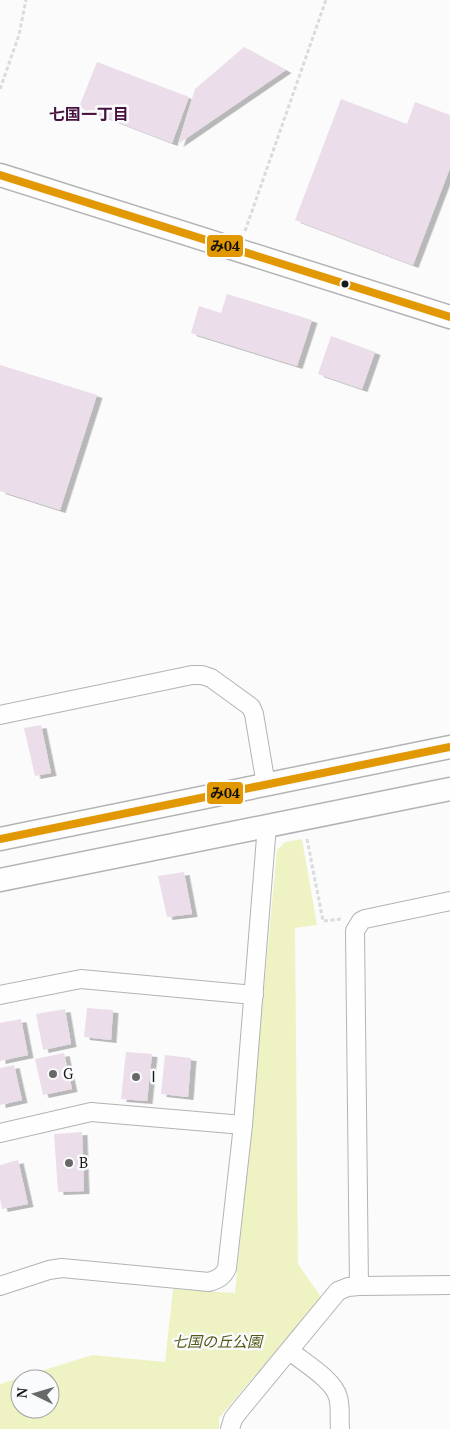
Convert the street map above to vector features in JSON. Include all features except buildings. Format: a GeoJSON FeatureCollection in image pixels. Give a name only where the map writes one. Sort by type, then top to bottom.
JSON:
{"type":"FeatureCollection","features":[{"type":"Feature","properties":{"kind":"street"},"geometry":{"type":"LineString","coordinates":[[0,174],[450,317]]}},
{"type":"Feature","properties":{"kind":"street"},"geometry":{"type":"LineString","coordinates":[[0,715],[192,675],[202,675],[211,678],[251,707],[254,714],[266,785]]}},
{"type":"Feature","properties":{"kind":"street"},"geometry":{"type":"LineString","coordinates":[[0,840],[450,747]]}},
{"type":"Feature","properties":{"kind":"street"},"geometry":{"type":"LineString","coordinates":[[0,880],[450,788]]}},
{"type":"Feature","properties":{"kind":"street"},"geometry":{"type":"LineString","coordinates":[[0,1286],[49,1270],[62,1268],[209,1282],[217,1280],[224,1275],[227,1268],[243,1125],[268,825]]}},
{"type":"Feature","properties":{"kind":"street"},"geometry":{"type":"LineString","coordinates":[[359,1286],[354,931],[361,921],[365,919],[450,901]]}},
{"type":"Feature","properties":{"kind":"street"},"geometry":{"type":"LineString","coordinates":[[0,995],[81,979],[254,995]]}},
{"type":"Feature","properties":{"kind":"street"},"geometry":{"type":"LineString","coordinates":[[0,1133],[91,1112],[243,1125]]}},
{"type":"Feature","properties":{"kind":"street"},"geometry":{"type":"LineString","coordinates":[[230,1429],[233,1419],[239,1411],[338,1291],[348,1286],[450,1285]]}},
{"type":"Feature","properties":{"kind":"street"},"geometry":{"type":"LineString","coordinates":[[290,1351],[330,1382],[336,1390],[339,1399],[340,1429]]}},
{"type":"Feature","properties":{"kind":"path"},"geometry":{"type":"LineString","coordinates":[[0,89],[19,35],[26,0]]}},
{"type":"Feature","properties":{"kind":"path"},"geometry":{"type":"LineString","coordinates":[[238,251],[326,0]]}},
{"type":"Feature","properties":{"kind":"path"},"geometry":{"type":"LineString","coordinates":[[305,831],[323,921],[344,919]]}},
{"type":"Feature","properties":{"kind":"green space","name":"七国の丘公園"},"geometry":{"type":"Polygon","coordinates":[[[302,839],[317,925],[295,928],[298,1264],[321,1297],[219,1418],[219,1429],[0,1429],[0,1384],[10,1381],[10,1419],[60,1419],[60,1369],[48,1369],[92,1355],[165,1362],[173,1289],[235,1293],[277,850],[285,842],[302,839]]]}},
{"type":"Feature","properties":{"kind":"transit line","name":"み04"},"geometry":{"type":"LineString","coordinates":[[0,175],[450,317]]}},
{"type":"Feature","properties":{"kind":"transit line","name":"み04"},"geometry":{"type":"LineString","coordinates":[[0,839],[450,747]]}},
{"type":"Feature","properties":{"kind":"place","name":"G"},"geometry":{"type":"Point","coordinates":[53,1074]}},
{"type":"Feature","properties":{"kind":"place","name":"Ⅰ"},"geometry":{"type":"Point","coordinates":[136,1077]}},
{"type":"Feature","properties":{"kind":"place","name":"B"},"geometry":{"type":"Point","coordinates":[69,1163]}},
{"type":"Feature","properties":{"kind":"district","name":"七国一丁目"},"geometry":{"type":"Point","coordinates":[89,114]}}]}
